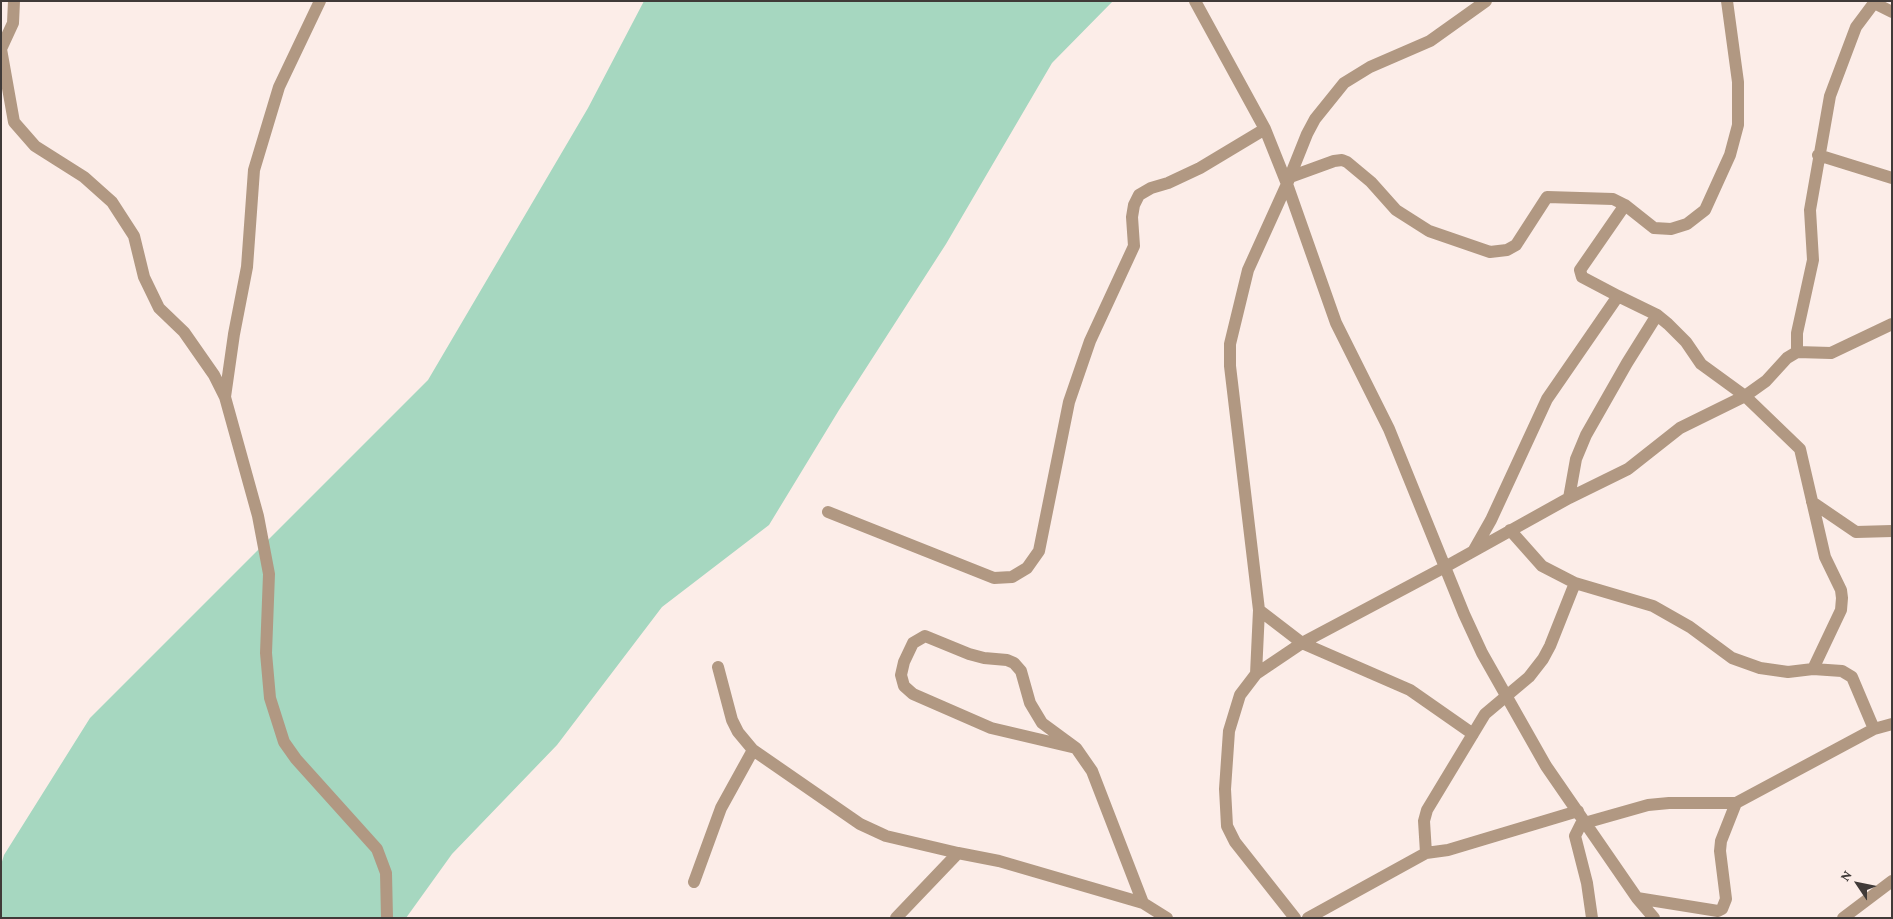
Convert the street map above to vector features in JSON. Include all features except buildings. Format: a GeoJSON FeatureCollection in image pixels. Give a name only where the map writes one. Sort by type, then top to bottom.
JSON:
{"type":"FeatureCollection","features":[{"type":"Feature","properties":{"kind":"street"},"geometry":{"type":"LineString","coordinates":[[14,1],[13,23],[1,49],[14,122],[35,146],[84,177],[112,202],[134,236],[144,277],[159,308],[184,332],[214,375],[225,397],[258,516],[269,574],[266,653],[270,698],[284,742],[296,759],[377,850],[386,873],[387,918]]}},
{"type":"Feature","properties":{"kind":"street"},"geometry":{"type":"LineString","coordinates":[[225,397],[234,334],[247,267],[254,170],[279,88],[320,1]]}},
{"type":"Feature","properties":{"kind":"street"},"geometry":{"type":"LineString","coordinates":[[1195,1],[1265,129],[1289,180],[1336,323],[1389,430],[1482,653],[1546,766],[1637,898],[1654,918]]}},
{"type":"Feature","properties":{"kind":"street"},"geometry":{"type":"LineString","coordinates":[[1256,674],[1259,610],[1230,366],[1230,344],[1248,270],[1315,119],[1344,84],[1370,67],[1430,41],[1486,1]]}},
{"type":"Feature","properties":{"kind":"street"},"geometry":{"type":"LineString","coordinates":[[1289,180],[1334,161],[1342,160],[1347,162],[1396,210],[1429,231],[1490,252],[1507,250],[1516,245],[1547,198],[1613,199],[1625,205],[1654,228],[1671,229],[1686,224],[1704,210],[1730,154],[1738,125],[1738,82],[1727,1]]}},
{"type":"Feature","properties":{"kind":"street"},"geometry":{"type":"LineString","coordinates":[[1798,352],[1798,333],[1813,260],[1810,210],[1818,155],[1830,96],[1841,62],[1856,27],[1873,2],[1892,12]]}},
{"type":"Feature","properties":{"kind":"street"},"geometry":{"type":"LineString","coordinates":[[828,512],[994,578],[1012,577],[1027,568],[1039,551],[1075,384],[1090,341],[1134,246],[1132,217],[1134,205],[1139,195],[1151,188],[1168,183],[1200,168],[1265,129]]}},
{"type":"Feature","properties":{"kind":"street"},"geometry":{"type":"LineString","coordinates":[[1818,155],[1892,178]]}},
{"type":"Feature","properties":{"kind":"street"},"geometry":{"type":"LineString","coordinates":[[1625,205],[1580,270],[1582,277],[1657,316],[1686,342],[1701,364],[1745,396],[1800,450],[1825,557],[1841,590],[1842,598],[1841,610],[1813,669]]}},
{"type":"Feature","properties":{"kind":"street"},"geometry":{"type":"LineString","coordinates":[[1474,550],[1491,520],[1547,399],[1618,296]]}},
{"type":"Feature","properties":{"kind":"street"},"geometry":{"type":"LineString","coordinates":[[1569,498],[1576,459],[1586,435],[1627,362],[1657,316]]}},
{"type":"Feature","properties":{"kind":"street"},"geometry":{"type":"LineString","coordinates":[[1295,918],[1235,842],[1228,826],[1225,789],[1229,731],[1240,694],[1256,674],[1302,643],[1569,498],[1628,469],[1680,428],[1745,396],[1766,381],[1787,358],[1798,352],[1831,353],[1892,324]]}},
{"type":"Feature","properties":{"kind":"street"},"geometry":{"type":"LineString","coordinates":[[1812,502],[1856,532],[1892,531]]}},
{"type":"Feature","properties":{"kind":"street"},"geometry":{"type":"LineString","coordinates":[[1510,530],[1542,566],[1575,583],[1653,606],[1690,627],[1732,658],[1788,672],[1813,669],[1842,671],[1852,677],[1874,729]]}},
{"type":"Feature","properties":{"kind":"street"},"geometry":{"type":"LineString","coordinates":[[1426,853],[1424,821],[1427,810],[1485,714],[1530,677],[1543,659],[1575,583]]}},
{"type":"Feature","properties":{"kind":"street"},"geometry":{"type":"LineString","coordinates":[[1259,610],[1302,643],[1410,690],[1473,734]]}},
{"type":"Feature","properties":{"kind":"street"},"geometry":{"type":"LineString","coordinates":[[1076,748],[991,728],[913,694],[904,686],[901,675],[904,662],[913,643],[925,636],[969,654],[1014,663],[1021,670],[1030,703],[1042,723],[1076,748],[1092,771],[1143,903]]}},
{"type":"Feature","properties":{"kind":"street"},"geometry":{"type":"LineString","coordinates":[[718,667],[732,720],[738,732],[753,750],[860,824],[886,836],[999,861],[1143,903],[1167,918]]}},
{"type":"Feature","properties":{"kind":"street"},"geometry":{"type":"LineString","coordinates":[[1308,918],[1426,853],[1448,850],[1582,816],[1662,804],[1736,803],[1874,729],[1892,724]]}},
{"type":"Feature","properties":{"kind":"street"},"geometry":{"type":"LineString","coordinates":[[694,882],[721,808],[753,750]]}},
{"type":"Feature","properties":{"kind":"street"},"geometry":{"type":"LineString","coordinates":[[1637,898],[1718,911],[1722,909],[1726,899],[1720,851],[1721,841],[1736,803]]}},
{"type":"Feature","properties":{"kind":"street"},"geometry":{"type":"LineString","coordinates":[[1582,816],[1575,836],[1587,883],[1592,918]]}},
{"type":"Feature","properties":{"kind":"street"},"geometry":{"type":"LineString","coordinates":[[896,918],[958,853]]}},
{"type":"Feature","properties":{"kind":"street"},"geometry":{"type":"LineString","coordinates":[[1843,918],[1892,881]]}},
{"type":"Feature","properties":{"kind":"green space"},"geometry":{"type":"Polygon","coordinates":[[[644,1],[1113,1],[1052,63],[946,244],[839,410],[769,525],[662,607],[557,745],[452,854],[406,918],[1,918],[1,865],[4,855],[90,718],[428,380],[588,108],[644,1]]]}}]}
